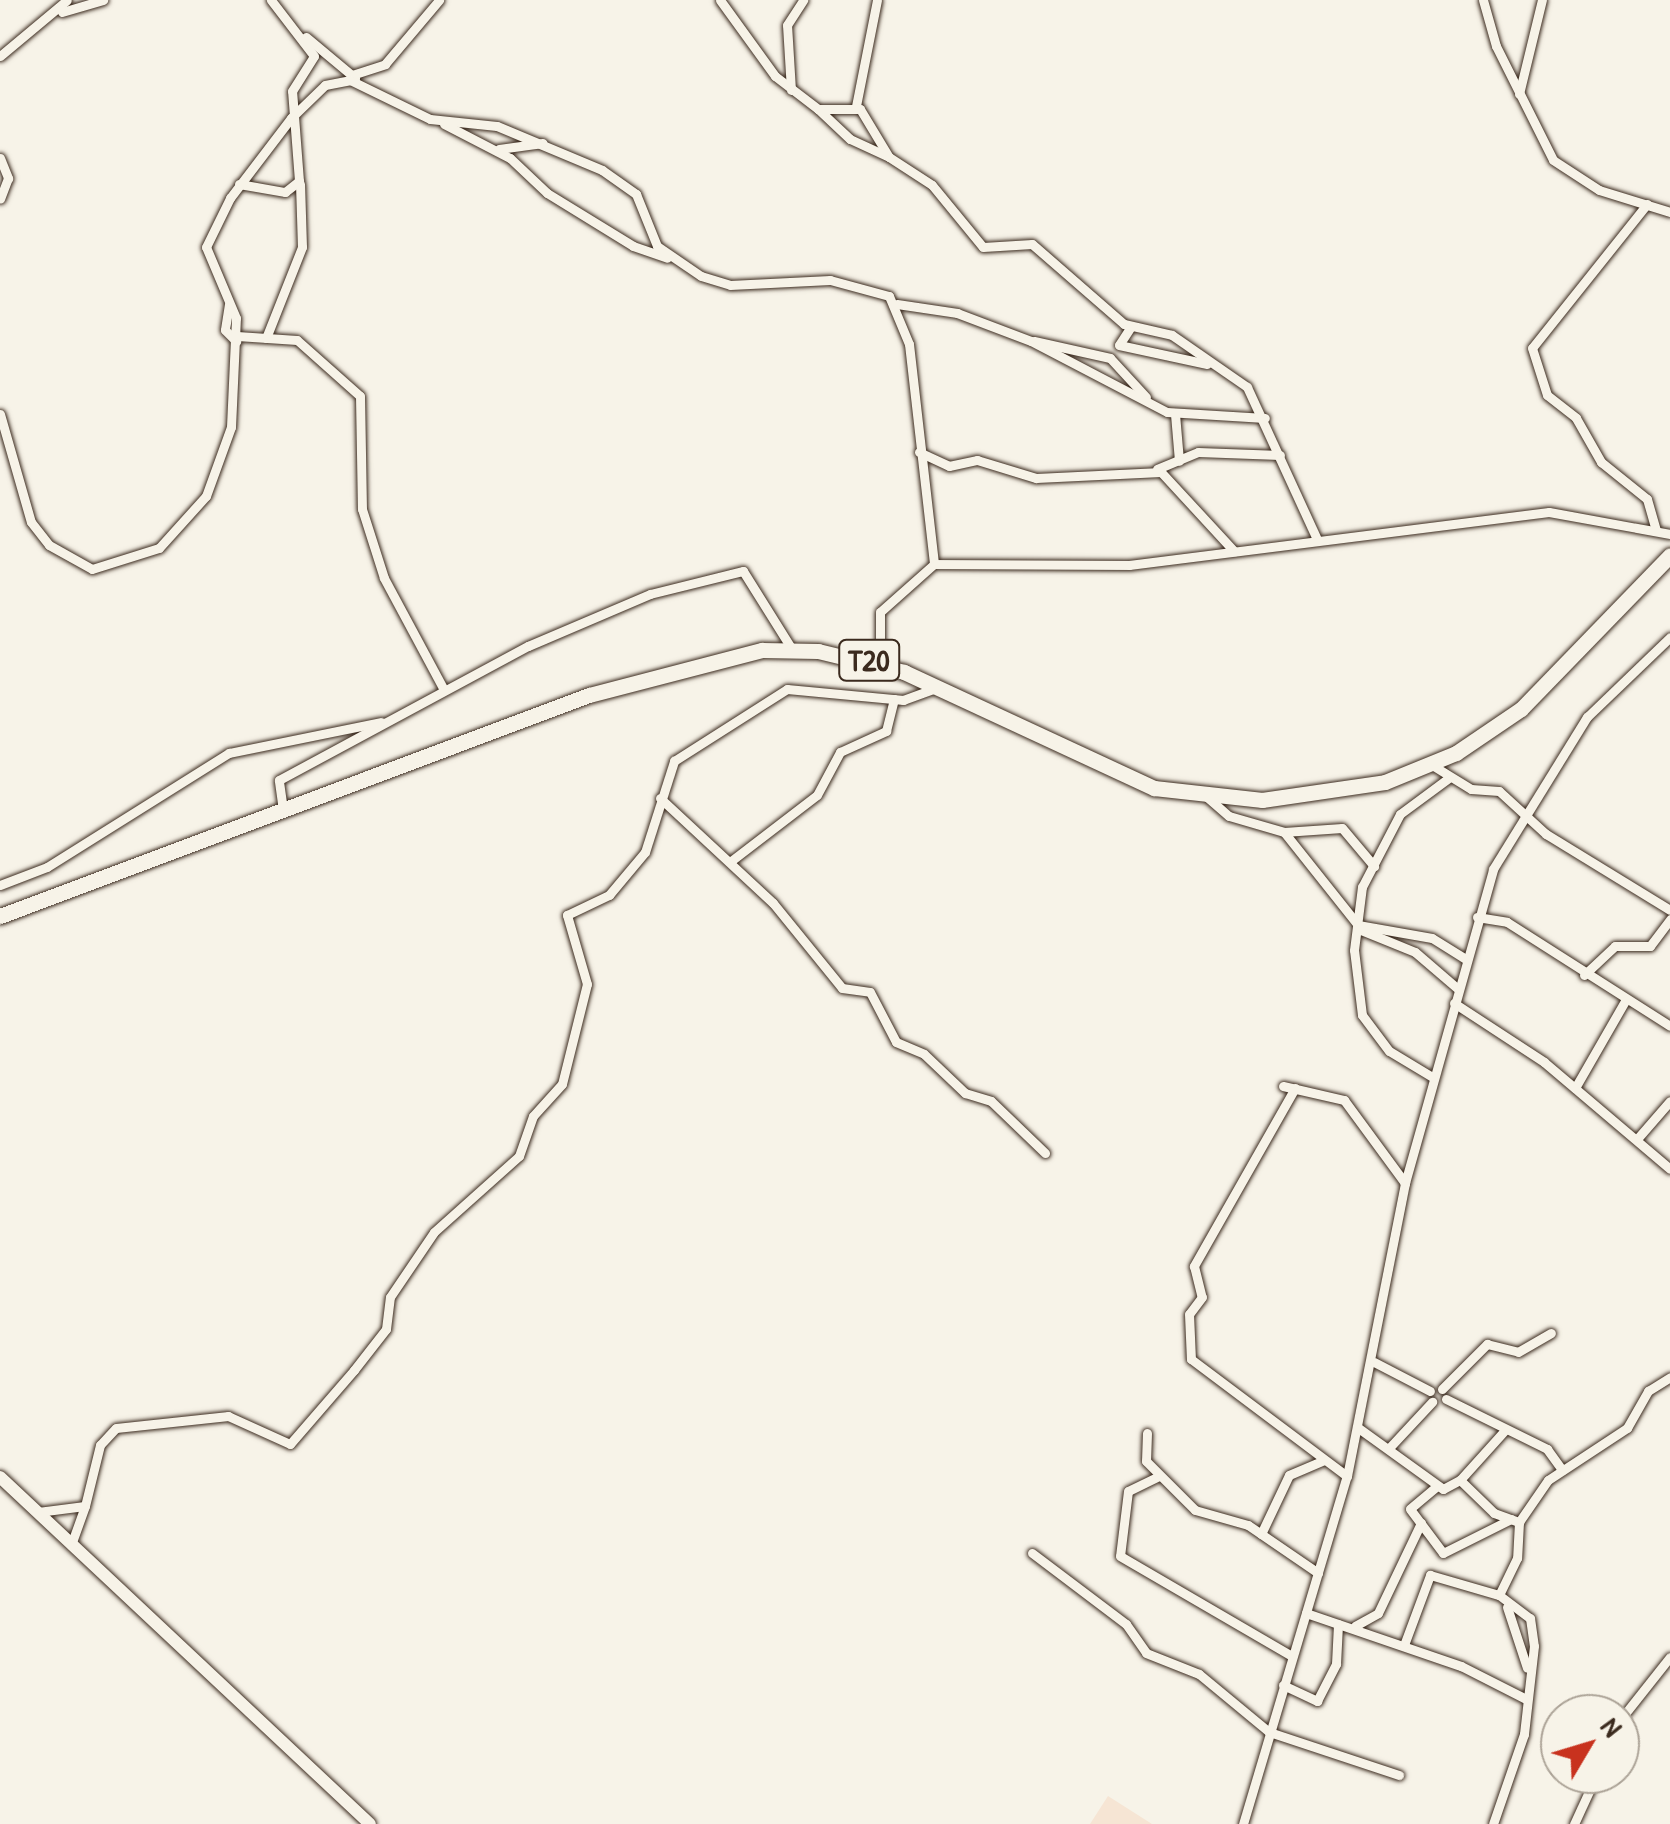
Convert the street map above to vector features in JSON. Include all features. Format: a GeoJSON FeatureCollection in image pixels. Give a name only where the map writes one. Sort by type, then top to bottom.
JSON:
{"type":"FeatureCollection","features":[{"type":"Feature","properties":{"kind":"main road","name":"T20"},"geometry":{"type":"LineString","coordinates":[[0,916],[648,675],[793,650],[880,664],[938,687],[1113,772],[1207,797],[1314,795],[1432,765],[1521,709],[1670,556]]}},
{"type":"Feature","properties":{"kind":"street"},"geometry":{"type":"LineString","coordinates":[[62,12],[67,0]]}},
{"type":"Feature","properties":{"kind":"street"},"geometry":{"type":"LineString","coordinates":[[0,56],[62,12],[103,0]]}},
{"type":"Feature","properties":{"kind":"street"},"geometry":{"type":"LineString","coordinates":[[439,0],[386,64],[347,71],[325,85],[291,118],[240,184],[204,254],[229,302],[225,330],[237,338],[266,338],[312,350],[360,396],[362,509],[384,578],[444,690]]}},
{"type":"Feature","properties":{"kind":"street"},"geometry":{"type":"LineString","coordinates":[[720,0],[791,90],[850,140],[889,157],[932,185],[983,247],[1032,244],[1130,328],[1172,335],[1208,364],[1247,387],[1266,418],[1316,539]]}},
{"type":"Feature","properties":{"kind":"street"},"geometry":{"type":"LineString","coordinates":[[791,90],[786,31],[802,0]]}},
{"type":"Feature","properties":{"kind":"street"},"geometry":{"type":"LineString","coordinates":[[877,0],[856,106],[889,157]]}},
{"type":"Feature","properties":{"kind":"street"},"geometry":{"type":"LineString","coordinates":[[1484,0],[1519,94],[1558,165],[1670,212]]}},
{"type":"Feature","properties":{"kind":"street"},"geometry":{"type":"LineString","coordinates":[[1519,94],[1542,0]]}},
{"type":"Feature","properties":{"kind":"street"},"geometry":{"type":"LineString","coordinates":[[273,1],[306,37],[360,84],[496,149],[547,194],[670,258],[730,285],[830,280],[894,303],[957,313],[1031,341],[1112,391],[1146,397]]}},
{"type":"Feature","properties":{"kind":"street"},"geometry":{"type":"LineString","coordinates":[[266,338],[302,247],[291,118],[292,91],[314,61],[306,37]]}},
{"type":"Feature","properties":{"kind":"street"},"geometry":{"type":"LineString","coordinates":[[325,85],[360,84]]}},
{"type":"Feature","properties":{"kind":"street"},"geometry":{"type":"LineString","coordinates":[[818,109],[856,106]]}},
{"type":"Feature","properties":{"kind":"street"},"geometry":{"type":"LineString","coordinates":[[442,122],[546,142],[627,185],[670,258]]}},
{"type":"Feature","properties":{"kind":"street"},"geometry":{"type":"LineString","coordinates":[[496,149],[546,142]]}},
{"type":"Feature","properties":{"kind":"street"},"geometry":{"type":"LineString","coordinates":[[0,158],[8,178],[0,198]]}},
{"type":"Feature","properties":{"kind":"street"},"geometry":{"type":"LineString","coordinates":[[240,184],[285,192],[299,181]]}},
{"type":"Feature","properties":{"kind":"street"},"geometry":{"type":"LineString","coordinates":[[1647,204],[1532,348],[1539,383],[1576,418],[1600,462],[1648,498],[1656,530]]}},
{"type":"Feature","properties":{"kind":"street"},"geometry":{"type":"LineString","coordinates":[[894,303],[909,344],[934,564]]}},
{"type":"Feature","properties":{"kind":"street"},"geometry":{"type":"LineString","coordinates":[[1130,328],[1119,345],[1208,364]]}},
{"type":"Feature","properties":{"kind":"street"},"geometry":{"type":"LineString","coordinates":[[0,414],[40,536],[86,568],[147,558],[210,488],[232,427],[237,338]]}},
{"type":"Feature","properties":{"kind":"street"},"geometry":{"type":"LineString","coordinates":[[1031,341],[1054,339],[1110,358],[1146,397],[1175,414],[1266,418]]}},
{"type":"Feature","properties":{"kind":"street"},"geometry":{"type":"LineString","coordinates":[[1175,414],[1180,433],[1179,461]]}},
{"type":"Feature","properties":{"kind":"street"},"geometry":{"type":"LineString","coordinates":[[1180,433],[1194,414]]}},
{"type":"Feature","properties":{"kind":"street"},"geometry":{"type":"LineString","coordinates":[[919,452],[949,466],[977,460],[1036,478],[1152,470],[1208,452],[1280,455]]}},
{"type":"Feature","properties":{"kind":"street"},"geometry":{"type":"LineString","coordinates":[[1152,470],[1234,551]]}},
{"type":"Feature","properties":{"kind":"street"},"geometry":{"type":"LineString","coordinates":[[880,664],[880,612],[934,564],[1126,565],[1550,512],[1670,534]]}},
{"type":"Feature","properties":{"kind":"street"},"geometry":{"type":"LineString","coordinates":[[284,812],[279,780],[444,690],[612,608],[743,571],[793,650]]}},
{"type":"Feature","properties":{"kind":"street"},"geometry":{"type":"LineString","coordinates":[[1243,1824],[1347,1476],[1374,1362],[1405,1183],[1477,917],[1522,814],[1587,717],[1670,636]]}},
{"type":"Feature","properties":{"kind":"street"},"geometry":{"type":"LineString","coordinates":[[68,1547],[85,1506],[100,1445],[116,1428],[228,1416],[290,1444],[386,1329],[390,1297],[434,1232],[520,1156],[533,1116],[562,1084],[587,984],[568,915],[609,895],[638,862],[674,761],[777,693],[894,699],[938,687]]}},
{"type":"Feature","properties":{"kind":"street"},"geometry":{"type":"LineString","coordinates":[[731,861],[817,795],[840,752],[886,731],[894,699]]}},
{"type":"Feature","properties":{"kind":"street"},"geometry":{"type":"LineString","coordinates":[[0,885],[47,866],[229,754],[388,721]]}},
{"type":"Feature","properties":{"kind":"street"},"geometry":{"type":"LineString","coordinates":[[1432,765],[1450,777],[1494,788],[1522,814],[1670,910]]}},
{"type":"Feature","properties":{"kind":"street"},"geometry":{"type":"LineString","coordinates":[[1434,1078],[1388,1051],[1358,1008],[1360,891],[1402,810],[1450,777]]}},
{"type":"Feature","properties":{"kind":"street"},"geometry":{"type":"LineString","coordinates":[[1207,797],[1229,816],[1284,832],[1342,828],[1374,866]]}},
{"type":"Feature","properties":{"kind":"street"},"geometry":{"type":"LineString","coordinates":[[660,798],[731,861],[842,988],[870,992],[896,1042],[924,1054],[965,1093],[991,1101],[1045,1154]]}},
{"type":"Feature","properties":{"kind":"street"},"geometry":{"type":"LineString","coordinates":[[1284,832],[1361,928],[1415,952],[1458,990]]}},
{"type":"Feature","properties":{"kind":"street"},"geometry":{"type":"LineString","coordinates":[[1477,917],[1507,922],[1584,976],[1670,1026]]}},
{"type":"Feature","properties":{"kind":"street"},"geometry":{"type":"LineString","coordinates":[[1584,976],[1614,946],[1650,946],[1670,919]]}},
{"type":"Feature","properties":{"kind":"street"},"geometry":{"type":"LineString","coordinates":[[1361,928],[1432,938],[1465,959]]}},
{"type":"Feature","properties":{"kind":"street"},"geometry":{"type":"LineString","coordinates":[[1576,1088],[1625,1001]]}},
{"type":"Feature","properties":{"kind":"street"},"geometry":{"type":"LineString","coordinates":[[1454,1002],[1576,1088],[1670,1168]]}},
{"type":"Feature","properties":{"kind":"street"},"geometry":{"type":"LineString","coordinates":[[1284,1086],[1352,1107],[1374,1151],[1405,1183]]}},
{"type":"Feature","properties":{"kind":"street"},"geometry":{"type":"LineString","coordinates":[[1295,1088],[1194,1266],[1202,1298],[1188,1328],[1194,1366],[1347,1476]]}},
{"type":"Feature","properties":{"kind":"street"},"geometry":{"type":"LineString","coordinates":[[1637,1139],[1670,1101]]}},
{"type":"Feature","properties":{"kind":"street"},"geometry":{"type":"LineString","coordinates":[[1444,1394],[1487,1344],[1518,1352],[1550,1333]]}},
{"type":"Feature","properties":{"kind":"street"},"geometry":{"type":"LineString","coordinates":[[1374,1362],[1431,1396],[1444,1394],[1505,1430],[1547,1448],[1562,1470]]}},
{"type":"Feature","properties":{"kind":"street"},"geometry":{"type":"LineString","coordinates":[[1505,1430],[1460,1480],[1437,1486],[1411,1504],[1446,1553],[1515,1520],[1562,1470],[1628,1428],[1648,1391],[1670,1377]]}},
{"type":"Feature","properties":{"kind":"street"},"geometry":{"type":"LineString","coordinates":[[1390,1448],[1431,1396]]}},
{"type":"Feature","properties":{"kind":"street"},"geometry":{"type":"LineString","coordinates":[[1358,1427],[1437,1486]]}},
{"type":"Feature","properties":{"kind":"street"},"geometry":{"type":"LineString","coordinates":[[1147,1434],[1144,1454],[1159,1476],[1202,1515],[1261,1534],[1318,1572]]}},
{"type":"Feature","properties":{"kind":"street"},"geometry":{"type":"LineString","coordinates":[[1261,1534],[1289,1476],[1324,1460]]}},
{"type":"Feature","properties":{"kind":"street"},"geometry":{"type":"LineString","coordinates":[[1159,1476],[1128,1491],[1120,1556],[1292,1656]]}},
{"type":"Feature","properties":{"kind":"street"},"geometry":{"type":"LineString","coordinates":[[0,1477],[68,1547],[370,1824]]}},
{"type":"Feature","properties":{"kind":"street"},"geometry":{"type":"LineString","coordinates":[[1460,1480],[1515,1520]]}},
{"type":"Feature","properties":{"kind":"street"},"geometry":{"type":"LineString","coordinates":[[33,1511],[85,1506]]}},
{"type":"Feature","properties":{"kind":"street"},"geometry":{"type":"LineString","coordinates":[[1498,1595],[1516,1558],[1515,1520]]}},
{"type":"Feature","properties":{"kind":"street"},"geometry":{"type":"LineString","coordinates":[[1352,1627],[1378,1613],[1421,1523]]}},
{"type":"Feature","properties":{"kind":"street"},"geometry":{"type":"LineString","coordinates":[[1032,1553],[1126,1624],[1146,1654],[1212,1682],[1270,1732],[1400,1775]]}},
{"type":"Feature","properties":{"kind":"street"},"geometry":{"type":"LineString","coordinates":[[1404,1646],[1430,1575],[1498,1595],[1507,1607],[1528,1671]]}},
{"type":"Feature","properties":{"kind":"street"},"geometry":{"type":"LineString","coordinates":[[1493,1824],[1524,1734],[1530,1618],[1507,1607]]}},
{"type":"Feature","properties":{"kind":"street"},"geometry":{"type":"LineString","coordinates":[[1306,1613],[1404,1646],[1524,1698]]}},
{"type":"Feature","properties":{"kind":"street"},"geometry":{"type":"LineString","coordinates":[[1284,1684],[1317,1702],[1336,1664],[1338,1624]]}},
{"type":"Feature","properties":{"kind":"street"},"geometry":{"type":"LineString","coordinates":[[1640,1695],[1670,1657]]}},
{"type":"Feature","properties":{"kind":"street"},"geometry":{"type":"LineString","coordinates":[[1574,1824],[1588,1794]]}},
{"type":"Feature","properties":{"kind":"shaded area"},"geometry":{"type":"Polygon","coordinates":[[[1108,1796],[1152,1824],[1090,1824],[1108,1796]]]}}]}
